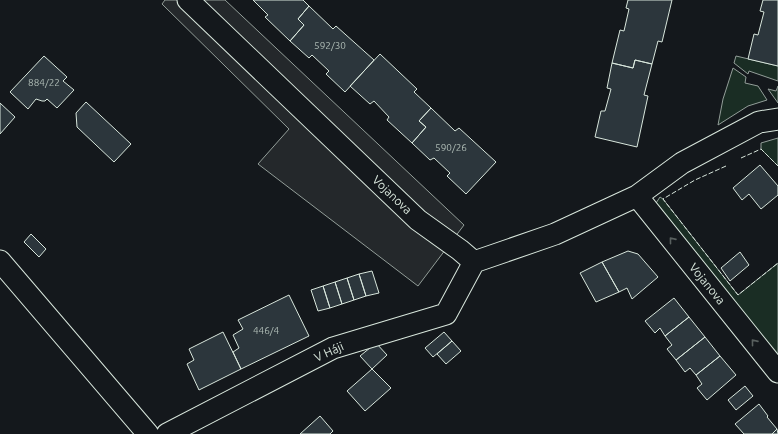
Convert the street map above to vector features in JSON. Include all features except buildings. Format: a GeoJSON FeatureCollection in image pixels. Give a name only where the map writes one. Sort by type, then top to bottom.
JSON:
{"type":"FeatureCollection","features":[{"type":"Feature","properties":{"kind":"street","name":"Vojanova"},"geometry":{"type":"LineString","coordinates":[[188,0],[418,220],[474,262]]}},
{"type":"Feature","properties":{"kind":"street"},"geometry":{"type":"LineString","coordinates":[[474,262],[555,234],[636,196],[682,163],[759,122],[778,118]]}},
{"type":"Feature","properties":{"kind":"street","name":"Vojanova"},"geometry":{"type":"LineString","coordinates":[[636,196],[778,372]]}},
{"type":"Feature","properties":{"kind":"street"},"geometry":{"type":"LineString","coordinates":[[0,261],[148,434]]}},
{"type":"Feature","properties":{"kind":"street","name":"V Háji"},"geometry":{"type":"LineString","coordinates":[[167,434],[333,348],[446,314],[474,262]]}},
{"type":"Feature","properties":{"kind":"green space"},"geometry":{"type":"Polygon","coordinates":[[[736,56],[778,66],[778,81],[749,71],[748,74],[734,63],[736,56]]]}},
{"type":"Feature","properties":{"kind":"green space"},"geometry":{"type":"Polygon","coordinates":[[[733,68],[746,77],[745,83],[758,86],[767,100],[748,106],[718,125],[723,99],[733,68]]]}},
{"type":"Feature","properties":{"kind":"green space"},"geometry":{"type":"Polygon","coordinates":[[[778,86],[778,103],[768,89],[776,91],[778,86]]]}},
{"type":"Feature","properties":{"kind":"green space"},"geometry":{"type":"Polygon","coordinates":[[[778,138],[778,166],[761,149],[761,143],[778,138]]]}},
{"type":"Feature","properties":{"kind":"green space"},"geometry":{"type":"Polygon","coordinates":[[[660,197],[738,295],[778,263],[778,361],[657,205],[656,203],[660,197]]]}},
{"type":"Feature","properties":{"kind":"shaded area"},"geometry":{"type":"Polygon","coordinates":[[[165,0],[225,0],[464,225],[418,286],[258,164],[289,129],[162,4],[165,0]]]}},
{"type":"Feature","properties":{"kind":"fence"},"geometry":{"type":"LineString","coordinates":[[741,158],[761,149],[778,166]]}},
{"type":"Feature","properties":{"kind":"fence"},"geometry":{"type":"LineString","coordinates":[[726,166],[695,180],[663,199],[738,295],[778,263]]}}]}
